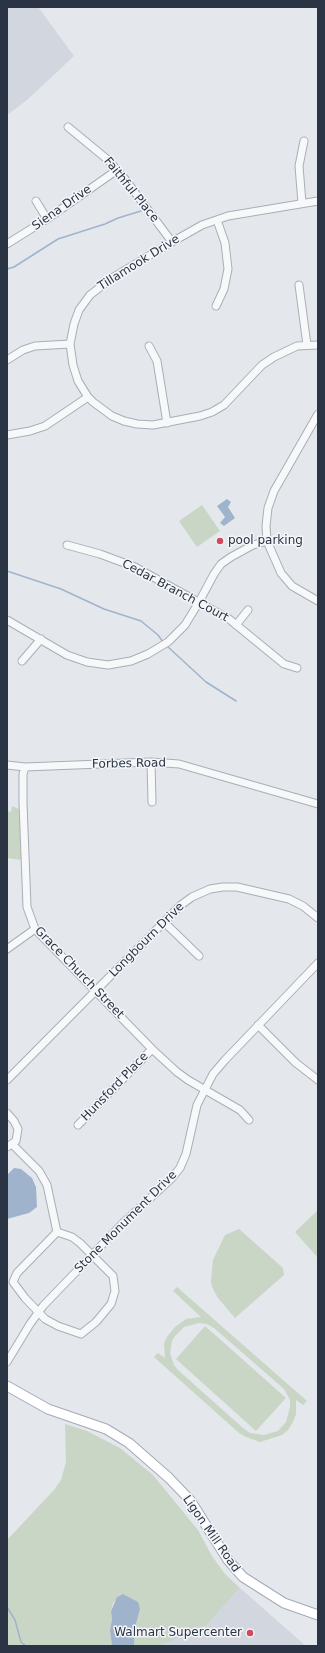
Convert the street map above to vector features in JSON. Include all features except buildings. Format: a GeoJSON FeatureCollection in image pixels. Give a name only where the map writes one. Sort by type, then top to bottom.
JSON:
{"type":"FeatureCollection","features":[{"type":"Feature","properties":{"kind":"main road","name":"Ligon Mill Road"},"geometry":{"type":"LineString","coordinates":[[7,1386],[48,1409],[106,1429],[129,1443],[169,1478],[190,1500],[228,1560],[243,1577],[284,1603],[318,1615]]}},
{"type":"Feature","properties":{"kind":"street","name":"Faithful Place"},"geometry":{"type":"LineString","coordinates":[[68,127],[96,149],[117,170],[134,189],[172,242]]}},
{"type":"Feature","properties":{"kind":"street"},"geometry":{"type":"LineString","coordinates":[[302,203],[299,166],[304,141]]}},
{"type":"Feature","properties":{"kind":"street","name":"Siena Drive"},"geometry":{"type":"LineString","coordinates":[[7,244],[47,219],[117,170]]}},
{"type":"Feature","properties":{"kind":"street"},"geometry":{"type":"LineString","coordinates":[[36,201],[47,219]]}},
{"type":"Feature","properties":{"kind":"street","name":"Tillamook Drive"},"geometry":{"type":"LineString","coordinates":[[318,202],[302,203],[228,216],[202,225],[172,242],[112,278],[90,295],[79,310],[74,324],[70,344],[73,365],[78,381],[88,397],[103,410],[124,421],[153,425],[200,416],[212,412],[224,405],[262,366],[274,357],[287,350],[306,345],[318,345]]}},
{"type":"Feature","properties":{"kind":"street"},"geometry":{"type":"LineString","coordinates":[[216,306],[224,289],[228,269],[225,243],[217,220]]}},
{"type":"Feature","properties":{"kind":"street"},"geometry":{"type":"LineString","coordinates":[[300,286],[306,345]]}},
{"type":"Feature","properties":{"kind":"street"},"geometry":{"type":"LineString","coordinates":[[7,360],[30,347],[70,344]]}},
{"type":"Feature","properties":{"kind":"street"},"geometry":{"type":"LineString","coordinates":[[149,346],[157,361],[166,423]]}},
{"type":"Feature","properties":{"kind":"street"},"geometry":{"type":"LineString","coordinates":[[7,435],[30,431],[45,426],[88,397]]}},
{"type":"Feature","properties":{"kind":"street"},"geometry":{"type":"LineString","coordinates":[[318,415],[274,491],[268,509],[266,526],[267,541],[281,573],[292,586],[318,601]]}},
{"type":"Feature","properties":{"kind":"street"},"geometry":{"type":"LineString","coordinates":[[7,620],[68,655],[87,662],[108,665],[130,661],[148,654],[168,642],[185,625],[221,564],[253,545],[267,541]]}},
{"type":"Feature","properties":{"kind":"street","name":"Cedar Branch Court"},"geometry":{"type":"LineString","coordinates":[[67,545],[100,554],[135,567],[229,619],[284,664],[297,668]]}},
{"type":"Feature","properties":{"kind":"street","name":"Cedar Branch Court"},"geometry":{"type":"LineString","coordinates":[[236,625],[248,610]]}},
{"type":"Feature","properties":{"kind":"street"},"geometry":{"type":"LineString","coordinates":[[22,661],[41,639]]}},
{"type":"Feature","properties":{"kind":"street"},"geometry":{"type":"LineString","coordinates":[[151,762],[152,802]]}},
{"type":"Feature","properties":{"kind":"street","name":"Forbes Road"},"geometry":{"type":"LineString","coordinates":[[7,765],[24,767],[151,762],[179,764],[318,804]]}},
{"type":"Feature","properties":{"kind":"street","name":"Grace Church Street"},"geometry":{"type":"LineString","coordinates":[[24,767],[23,803],[27,906],[35,929],[152,1049],[177,1072],[204,1090],[240,1110],[249,1120]]}},
{"type":"Feature","properties":{"kind":"street","name":"Longbourn Drive"},"geometry":{"type":"LineString","coordinates":[[7,1080],[181,905],[192,897],[222,887],[237,887],[289,899],[303,906],[318,918]]}},
{"type":"Feature","properties":{"kind":"street"},"geometry":{"type":"LineString","coordinates":[[164,922],[200,956]]}},
{"type":"Feature","properties":{"kind":"street"},"geometry":{"type":"LineString","coordinates":[[7,949],[35,929]]}},
{"type":"Feature","properties":{"kind":"street","name":"Stone Monument Drive"},"geometry":{"type":"LineString","coordinates":[[7,1362],[39,1312],[123,1223],[171,1179],[180,1168],[186,1154],[197,1105],[213,1074],[318,963]]}},
{"type":"Feature","properties":{"kind":"street"},"geometry":{"type":"LineString","coordinates":[[258,1025],[296,1062],[318,1080]]}},
{"type":"Feature","properties":{"kind":"street","name":"Hunsford Place"},"geometry":{"type":"LineString","coordinates":[[78,1125],[152,1049]]}},
{"type":"Feature","properties":{"kind":"street"},"geometry":{"type":"LineString","coordinates":[[7,1113],[14,1121],[18,1129],[16,1141],[10,1145],[39,1171],[47,1185],[57,1232]]}},
{"type":"Feature","properties":{"kind":"street"},"geometry":{"type":"LineString","coordinates":[[57,1232],[72,1237],[80,1243],[113,1276],[115,1282],[115,1297],[105,1314],[81,1334],[58,1326],[45,1319],[16,1289],[13,1282],[17,1273],[57,1232]]}},
{"type":"Feature","properties":{"kind":"shaded area"},"geometry":{"type":"Polygon","coordinates":[[[7,7],[38,7],[74,56],[27,100],[7,115],[7,7]]]}},
{"type":"Feature","properties":{"kind":"shaded area"},"geometry":{"type":"Polygon","coordinates":[[[240,1588],[306,1646],[160,1646],[207,1625],[240,1588]]]}},
{"type":"Feature","properties":{"kind":"green space"},"geometry":{"type":"Polygon","coordinates":[[[202,505],[220,531],[197,547],[179,521],[202,505]]]}},
{"type":"Feature","properties":{"kind":"green space"},"geometry":{"type":"Polygon","coordinates":[[[12,806],[19,809],[20,813],[21,860],[7,858],[7,811],[11,812],[12,806]]]}},
{"type":"Feature","properties":{"kind":"green space"},"geometry":{"type":"Polygon","coordinates":[[[318,1210],[318,1258],[295,1232],[318,1210]]]}},
{"type":"Feature","properties":{"kind":"green space"},"geometry":{"type":"Polygon","coordinates":[[[239,1229],[283,1268],[284,1275],[235,1318],[218,1298],[212,1287],[211,1281],[213,1260],[225,1235],[239,1229]]]}},
{"type":"Feature","properties":{"kind":"green space"},"geometry":{"type":"Polygon","coordinates":[[[177,1287],[307,1401],[303,1405],[296,1400],[296,1414],[293,1422],[288,1430],[282,1435],[260,1442],[239,1433],[154,1357],[158,1353],[165,1358],[164,1343],[175,1327],[186,1319],[201,1317],[173,1291],[177,1287]],[[199,1323],[184,1327],[175,1336],[172,1341],[170,1353],[174,1365],[250,1433],[264,1435],[278,1431],[286,1422],[290,1407],[290,1400],[284,1389],[214,1328],[207,1324],[199,1323]]]}},
{"type":"Feature","properties":{"kind":"green space"},"geometry":{"type":"Polygon","coordinates":[[[205,1326],[286,1398],[256,1431],[176,1359],[205,1326]]]}},
{"type":"Feature","properties":{"kind":"green space"},"geometry":{"type":"Polygon","coordinates":[[[65,1424],[87,1431],[120,1448],[153,1475],[198,1530],[212,1556],[225,1574],[240,1588],[207,1625],[160,1646],[134,1646],[135,1628],[140,1609],[120,1595],[113,1603],[111,1611],[112,1619],[110,1630],[112,1646],[7,1646],[7,1540],[54,1490],[61,1480],[66,1462],[65,1424]]]}},
{"type":"Feature","properties":{"kind":"water"},"geometry":{"type":"Polygon","coordinates":[[[227,499],[231,502],[228,507],[235,518],[224,526],[220,523],[225,517],[217,506],[227,499]]]}},
{"type":"Feature","properties":{"kind":"water"},"geometry":{"type":"Polygon","coordinates":[[[14,1168],[21,1169],[32,1178],[36,1187],[37,1207],[29,1213],[7,1219],[7,1175],[14,1168]]]}},
{"type":"Feature","properties":{"kind":"water"},"geometry":{"type":"Polygon","coordinates":[[[123,1594],[138,1602],[140,1609],[135,1628],[134,1646],[112,1646],[110,1630],[112,1619],[111,1611],[117,1597],[123,1594]]]}},
{"type":"Feature","properties":{"kind":"waterway"},"geometry":{"type":"LineString","coordinates":[[7,269],[14,267],[58,239],[141,211]]}},
{"type":"Feature","properties":{"kind":"waterway"},"geometry":{"type":"LineString","coordinates":[[7,571],[61,589],[104,609],[141,621],[158,635],[163,642]]}},
{"type":"Feature","properties":{"kind":"waterway"},"geometry":{"type":"LineString","coordinates":[[167,646],[206,682],[236,701]]}},
{"type":"Feature","properties":{"kind":"waterway"},"geometry":{"type":"LineString","coordinates":[[7,1607],[15,1620],[21,1642],[26,1646]]}},
{"type":"Feature","properties":{"kind":"place","name":"pool parking"},"geometry":{"type":"Point","coordinates":[220,541]}},
{"type":"Feature","properties":{"kind":"place","name":"Walmart Supercenter"},"geometry":{"type":"Point","coordinates":[250,1633]}}]}
